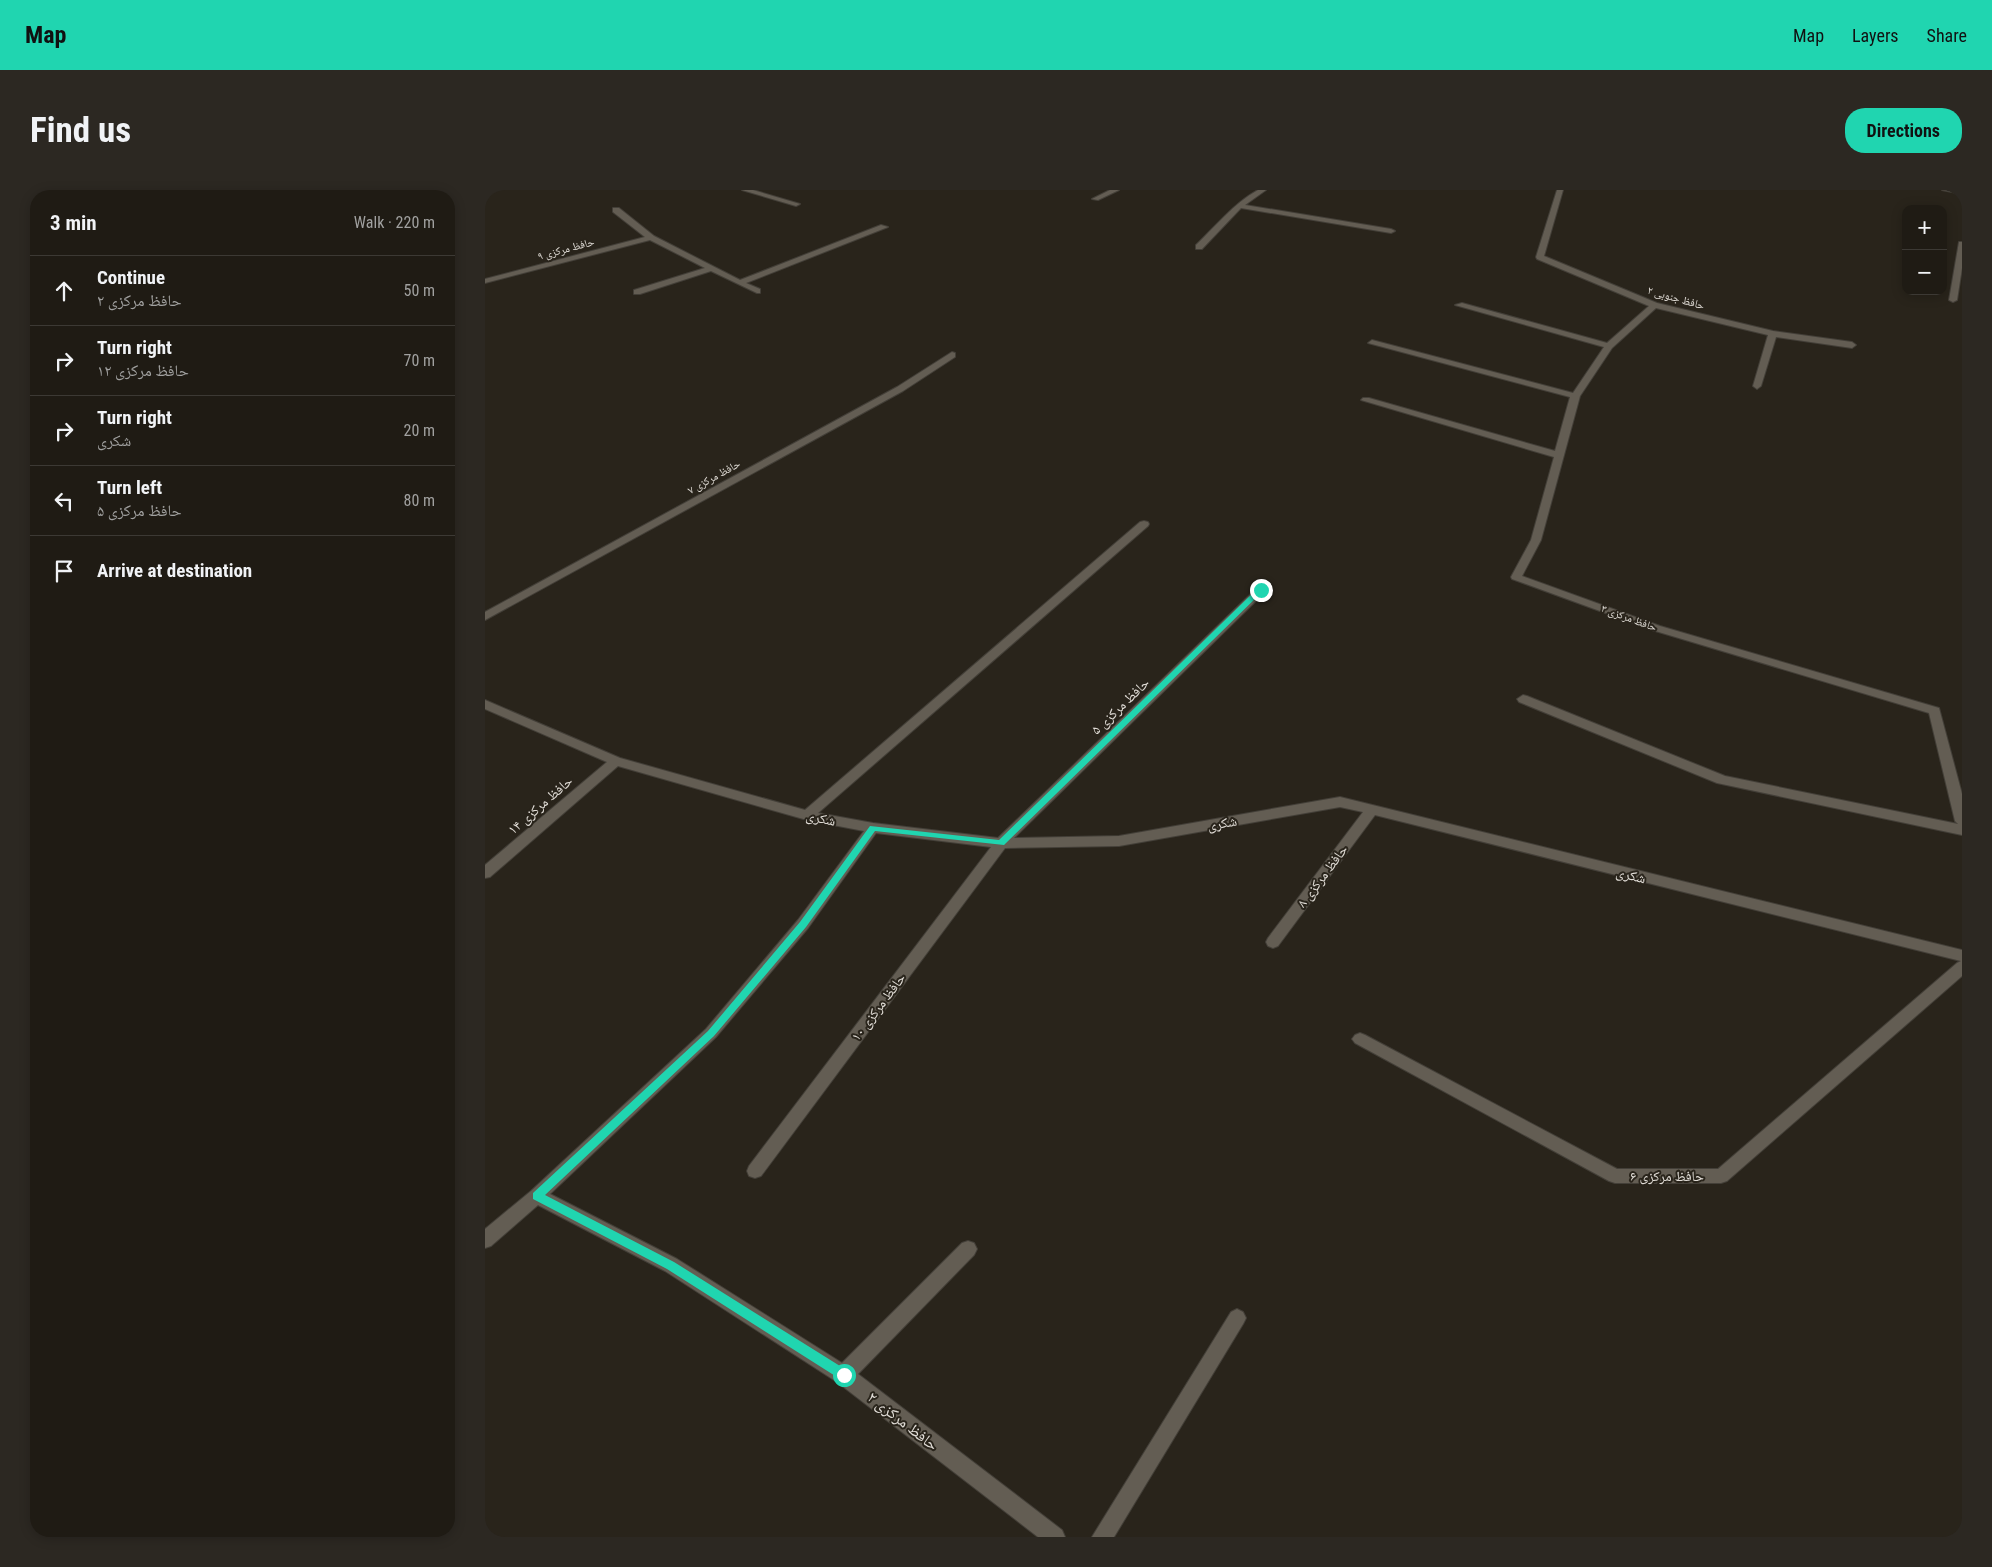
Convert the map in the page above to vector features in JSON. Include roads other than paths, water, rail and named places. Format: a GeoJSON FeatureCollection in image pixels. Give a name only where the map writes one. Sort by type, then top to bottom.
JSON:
{"type":"FeatureCollection","features":[{"type":"Feature","properties":{"kind":"street"},"geometry":{"type":"LineString","coordinates":[[745,190],[796,204]]}},
{"type":"Feature","properties":{"kind":"street"},"geometry":{"type":"LineString","coordinates":[[1096,199],[1116,190]]}},
{"type":"Feature","properties":{"kind":"street"},"geometry":{"type":"LineString","coordinates":[[1199,247],[1241,206],[1263,190]]}},
{"type":"Feature","properties":{"kind":"street","name":"حافظ جنوبی ۲"},"geometry":{"type":"LineString","coordinates":[[1560,190],[1540,257],[1653,305],[1773,334],[1852,344]]}},
{"type":"Feature","properties":{"kind":"street"},"geometry":{"type":"LineString","coordinates":[[1945,190],[1962,192]]}},
{"type":"Feature","properties":{"kind":"street"},"geometry":{"type":"LineString","coordinates":[[1241,206],[1391,231]]}},
{"type":"Feature","properties":{"kind":"street"},"geometry":{"type":"LineString","coordinates":[[616,210],[651,238],[757,291]]}},
{"type":"Feature","properties":{"kind":"street"},"geometry":{"type":"LineString","coordinates":[[741,282],[884,228]]}},
{"type":"Feature","properties":{"kind":"street","name":"حافظ مرکزی ۹"},"geometry":{"type":"LineString","coordinates":[[485,280],[651,238]]}},
{"type":"Feature","properties":{"kind":"street"},"geometry":{"type":"LineString","coordinates":[[1953,300],[1962,244]]}},
{"type":"Feature","properties":{"kind":"street"},"geometry":{"type":"LineString","coordinates":[[637,292],[713,268]]}},
{"type":"Feature","properties":{"kind":"street"},"geometry":{"type":"LineString","coordinates":[[1459,305],[1609,346]]}},
{"type":"Feature","properties":{"kind":"street","name":"حافظ مرکزی ۳"},"geometry":{"type":"LineString","coordinates":[[1653,305],[1609,346],[1575,396],[1536,540],[1516,577],[1656,628],[1935,712],[1962,821]]}},
{"type":"Feature","properties":{"kind":"street"},"geometry":{"type":"LineString","coordinates":[[1757,386],[1773,334]]}},
{"type":"Feature","properties":{"kind":"street"},"geometry":{"type":"LineString","coordinates":[[1372,343],[1575,396]]}},
{"type":"Feature","properties":{"kind":"street","name":"حافظ مرکزی ۷"},"geometry":{"type":"LineString","coordinates":[[485,617],[900,389],[952,355]]}},
{"type":"Feature","properties":{"kind":"street"},"geometry":{"type":"LineString","coordinates":[[1366,400],[1559,455]]}},
{"type":"Feature","properties":{"kind":"street"},"geometry":{"type":"LineString","coordinates":[[807,815],[1144,524]]}},
{"type":"Feature","properties":{"kind":"street","name":"حافظ مرکزی ۵"},"geometry":{"type":"LineString","coordinates":[[1001,843],[1261,590]]}},
{"type":"Feature","properties":{"kind":"street"},"geometry":{"type":"LineString","coordinates":[[1523,698],[1722,780],[1962,830]]}},
{"type":"Feature","properties":{"kind":"street","name":"شکری"},"geometry":{"type":"LineString","coordinates":[[485,704],[616,761],[807,815],[873,828],[1001,843],[1119,841],[1340,802],[1962,956]]}},
{"type":"Feature","properties":{"kind":"street","name":"حافظ مرکزی ۱۴"},"geometry":{"type":"LineString","coordinates":[[485,873],[616,761]]}},
{"type":"Feature","properties":{"kind":"street","name":"حافظ مرکزی ۸"},"geometry":{"type":"LineString","coordinates":[[1273,942],[1371,811]]}},
{"type":"Feature","properties":{"kind":"street"},"geometry":{"type":"LineString","coordinates":[[485,1240],[537,1196],[711,1034],[803,924],[873,828]]}},
{"type":"Feature","properties":{"kind":"street","name":"حافظ مرکزی ۱۰"},"geometry":{"type":"LineString","coordinates":[[755,1171],[1001,843]]}},
{"type":"Feature","properties":{"kind":"street","name":"حافظ مرکزی ۶"},"geometry":{"type":"LineString","coordinates":[[1360,1039],[1615,1176],[1721,1176],[1962,967]]}},
{"type":"Feature","properties":{"kind":"street","name":"حافظ مرکزی ۲"},"geometry":{"type":"LineString","coordinates":[[537,1196],[671,1265],[844,1375],[1055,1537]]}},
{"type":"Feature","properties":{"kind":"street"},"geometry":{"type":"LineString","coordinates":[[844,1375],[968,1249]]}},
{"type":"Feature","properties":{"kind":"street"},"geometry":{"type":"LineString","coordinates":[[1102,1537],[1237,1318]]}}]}
